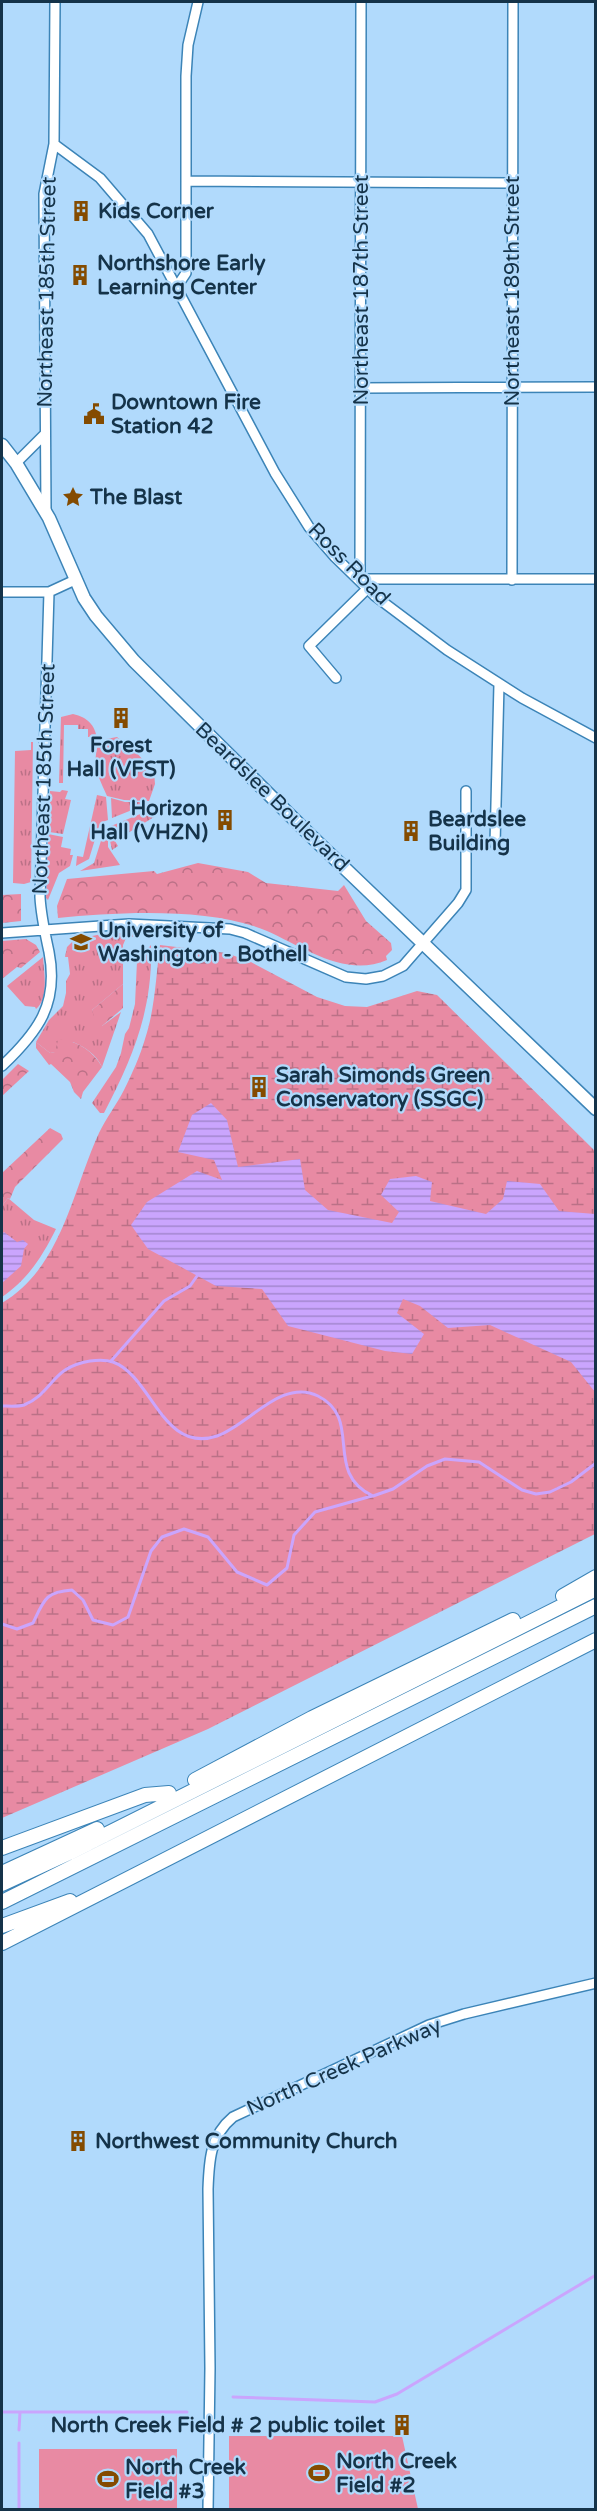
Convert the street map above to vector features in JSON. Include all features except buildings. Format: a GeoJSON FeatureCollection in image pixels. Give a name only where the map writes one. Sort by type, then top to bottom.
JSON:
{"type":"FeatureCollection","features":[{"type":"Feature","properties":{"kind":"highway"},"geometry":{"type":"LineString","coordinates":[[2,1873],[169,1793],[312,1718],[596,1578]]}},
{"type":"Feature","properties":{"kind":"highway"},"geometry":{"type":"LineString","coordinates":[[2,1884],[69,1853],[596,1589]]}},
{"type":"Feature","properties":{"kind":"highway"},"geometry":{"type":"LineString","coordinates":[[2,1902],[596,1606]]}},
{"type":"Feature","properties":{"kind":"highway"},"geometry":{"type":"LineString","coordinates":[[2,1910],[596,1615]]}},
{"type":"Feature","properties":{"kind":"highway"},"geometry":{"type":"LineString","coordinates":[[2,1943],[596,1640]]}},
{"type":"Feature","properties":{"kind":"highway"},"geometry":{"type":"LineString","coordinates":[[2,1848],[145,1795],[169,1793]]}},
{"type":"Feature","properties":{"kind":"highway"},"geometry":{"type":"LineString","coordinates":[[2,1926],[111,1886]]}},
{"type":"Feature","properties":{"kind":"main road","name":"Beardslee Boulevard"},"geometry":{"type":"LineString","coordinates":[[2,445],[16,463],[46,513],[75,580],[96,616],[134,661],[310,835],[596,1109]]}},
{"type":"Feature","properties":{"kind":"street","name":"Northeast 185th Street"},"geometry":{"type":"LineString","coordinates":[[16,463],[44,435],[44,194],[54,144],[55,2]]}},
{"type":"Feature","properties":{"kind":"street"},"geometry":{"type":"LineString","coordinates":[[176,288],[186,273],[186,76],[188,45],[198,2]]}},
{"type":"Feature","properties":{"kind":"street","name":"Northeast 187th Street"},"geometry":{"type":"LineString","coordinates":[[360,579],[361,2]]}},
{"type":"Feature","properties":{"kind":"street","name":"Northeast 189th Street"},"geometry":{"type":"LineString","coordinates":[[513,2],[513,580]]}},
{"type":"Feature","properties":{"kind":"street","name":"Ross Road"},"geometry":{"type":"LineString","coordinates":[[54,144],[100,178],[123,202],[148,234],[275,473],[309,527],[335,557],[368,588],[447,650],[559,720],[596,738]]}},
{"type":"Feature","properties":{"kind":"street"},"geometry":{"type":"LineString","coordinates":[[186,181],[361,180],[513,183]]}},
{"type":"Feature","properties":{"kind":"street"},"geometry":{"type":"LineString","coordinates":[[361,388],[596,387]]}},
{"type":"Feature","properties":{"kind":"street"},"geometry":{"type":"LineString","coordinates":[[44,435],[46,513]]}},
{"type":"Feature","properties":{"kind":"street"},"geometry":{"type":"LineString","coordinates":[[360,579],[596,579]]}},
{"type":"Feature","properties":{"kind":"street"},"geometry":{"type":"LineString","coordinates":[[2,592],[49,592],[75,580]]}},
{"type":"Feature","properties":{"kind":"street"},"geometry":{"type":"LineString","coordinates":[[336,678],[309,646],[368,588]]}},
{"type":"Feature","properties":{"kind":"street","name":"Northeast 185th Street"},"geometry":{"type":"LineString","coordinates":[[2,1066],[26,1041],[48,1007],[51,991],[52,973],[39,897],[49,592]]}},
{"type":"Feature","properties":{"kind":"street"},"geometry":{"type":"LineString","coordinates":[[495,844],[499,684]]}},
{"type":"Feature","properties":{"kind":"street"},"geometry":{"type":"LineString","coordinates":[[2,933],[129,924],[230,929],[245,933],[346,977],[366,979],[383,976],[403,966],[466,890],[466,791]]}},
{"type":"Feature","properties":{"kind":"street","name":"North Creek Parkway"},"geometry":{"type":"LineString","coordinates":[[208,2510],[210,2357],[208,2189],[212,2146],[217,2134],[233,2117],[396,2039],[464,2014],[596,1983]]}},
{"type":"Feature","properties":{"kind":"green space"},"geometry":{"type":"Polygon","coordinates":[[[73,714],[91,724],[97,742],[92,742],[92,737],[88,737],[88,729],[78,729],[78,725],[64,725],[63,783],[59,783],[61,717],[73,714]]]}},
{"type":"Feature","properties":{"kind":"green space"},"geometry":{"type":"Polygon","coordinates":[[[117,737],[135,751],[154,772],[155,784],[149,801],[124,800],[107,796],[97,771],[96,752],[98,744],[106,739],[117,737]]]}},
{"type":"Feature","properties":{"kind":"green space"},"geometry":{"type":"Polygon","coordinates":[[[31,742],[33,742],[31,882],[24,884],[13,883],[15,751],[31,750],[31,742]]]}},
{"type":"Feature","properties":{"kind":"green space"},"geometry":{"type":"Polygon","coordinates":[[[50,791],[60,792],[68,791],[65,799],[71,800],[63,834],[49,832],[50,791]]]}},
{"type":"Feature","properties":{"kind":"green space"},"geometry":{"type":"Polygon","coordinates":[[[97,795],[106,797],[108,820],[100,823],[89,859],[76,866],[77,856],[83,857],[97,795]]]}},
{"type":"Feature","properties":{"kind":"green space"},"geometry":{"type":"Polygon","coordinates":[[[111,798],[125,802],[145,802],[147,804],[112,818],[111,798]]]}},
{"type":"Feature","properties":{"kind":"green space"},"geometry":{"type":"Polygon","coordinates":[[[150,810],[154,817],[115,841],[118,846],[112,850],[109,836],[111,826],[150,810]]]}},
{"type":"Feature","properties":{"kind":"green space"},"geometry":{"type":"Polygon","coordinates":[[[108,827],[108,847],[120,865],[80,871],[94,863],[105,828],[108,827]]]}},
{"type":"Feature","properties":{"kind":"green space"},"geometry":{"type":"Polygon","coordinates":[[[48,834],[63,837],[61,847],[71,849],[70,855],[73,855],[70,866],[59,873],[48,900],[46,898],[48,834]]]}},
{"type":"Feature","properties":{"kind":"green space"},"geometry":{"type":"Polygon","coordinates":[[[198,863],[248,872],[266,883],[338,891],[344,885],[366,921],[391,943],[392,950],[386,956],[387,960],[372,965],[356,965],[326,959],[267,931],[219,918],[136,913],[58,918],[57,906],[67,879],[154,871],[157,874],[198,863]]]}},
{"type":"Feature","properties":{"kind":"green space"},"geometry":{"type":"Polygon","coordinates":[[[21,894],[21,921],[2,923],[2,895],[21,894]]]}},
{"type":"Feature","properties":{"kind":"green space"},"geometry":{"type":"Polygon","coordinates":[[[106,933],[139,933],[137,936],[126,938],[123,945],[123,984],[92,1010],[102,1026],[121,1012],[102,1067],[97,1058],[73,1042],[50,1053],[36,1042],[49,1020],[63,1006],[66,981],[70,974],[68,957],[65,957],[67,947],[74,940],[106,933]]]}},
{"type":"Feature","properties":{"kind":"green space"},"geometry":{"type":"Polygon","coordinates":[[[26,939],[36,945],[40,952],[21,968],[17,967],[2,979],[2,941],[26,939]]]}},
{"type":"Feature","properties":{"kind":"green space"},"geometry":{"type":"Polygon","coordinates":[[[151,945],[149,991],[139,1032],[124,1072],[104,1113],[100,1113],[92,1103],[116,1067],[135,1004],[137,961],[151,945]]]}},
{"type":"Feature","properties":{"kind":"green space"},"geometry":{"type":"Polygon","coordinates":[[[160,945],[226,953],[249,961],[317,997],[345,1006],[367,1007],[417,991],[437,995],[595,1151],[595,1534],[208,1729],[2,1818],[2,1303],[22,1288],[39,1270],[52,1249],[63,1227],[99,1133],[133,1071],[151,1016],[160,945]]]}},
{"type":"Feature","properties":{"kind":"green space"},"geometry":{"type":"Polygon","coordinates":[[[43,957],[44,992],[36,1009],[25,1006],[7,986],[43,957]]]}},
{"type":"Feature","properties":{"kind":"green space"},"geometry":{"type":"Polygon","coordinates":[[[123,984],[123,1008],[102,1026],[97,1026],[92,1010],[123,984]]]}},
{"type":"Feature","properties":{"kind":"green space"},"geometry":{"type":"Polygon","coordinates":[[[62,1039],[85,1048],[102,1067],[83,1092],[81,1099],[74,1092],[70,1082],[51,1064],[49,1065],[36,1048],[36,1042],[50,1053],[55,1052],[58,1040],[62,1039]]]}},
{"type":"Feature","properties":{"kind":"green space"},"geometry":{"type":"Polygon","coordinates":[[[18,1064],[29,1071],[2,1096],[2,1080],[18,1064]]]}},
{"type":"Feature","properties":{"kind":"green space"},"geometry":{"type":"Polygon","coordinates":[[[50,1128],[61,1134],[63,1139],[15,1187],[10,1199],[8,1198],[2,1206],[2,1173],[50,1128]]]}},
{"type":"Feature","properties":{"kind":"green space"},"geometry":{"type":"Polygon","coordinates":[[[8,1198],[34,1220],[56,1229],[34,1267],[2,1297],[2,1206],[8,1198]]]}},
{"type":"Feature","properties":{"kind":"green space","name":"North Creek Field #2"},"geometry":{"type":"Polygon","coordinates":[[[229,2436],[402,2436],[418,2509],[229,2509],[229,2436]]]}},
{"type":"Feature","properties":{"kind":"green space","name":"North Creek Field #3"},"geometry":{"type":"Polygon","coordinates":[[[39,2449],[177,2449],[177,2509],[39,2509],[39,2449]]]}},
{"type":"Feature","properties":{"kind":"shaded area"},"geometry":{"type":"Polygon","coordinates":[[[211,1103],[227,1120],[238,1167],[300,1159],[305,1190],[328,1210],[392,1223],[399,1212],[381,1195],[390,1179],[416,1176],[432,1182],[430,1201],[486,1214],[503,1199],[507,1181],[540,1184],[559,1211],[595,1214],[595,1392],[571,1362],[490,1325],[448,1328],[420,1306],[403,1299],[397,1313],[424,1334],[412,1354],[385,1351],[288,1326],[262,1289],[216,1286],[148,1249],[131,1225],[147,1202],[197,1171],[222,1180],[214,1160],[178,1152],[192,1115],[211,1103]]]}},
{"type":"Feature","properties":{"kind":"shaded area"},"geometry":{"type":"Polygon","coordinates":[[[4,1232],[17,1242],[23,1240],[28,1244],[24,1249],[21,1266],[2,1283],[2,1234],[4,1232]]]}},
{"type":"Feature","properties":{"kind":"waterway"},"geometry":{"type":"LineString","coordinates":[[111,1361],[164,1301],[190,1286],[197,1276]]}},
{"type":"Feature","properties":{"kind":"waterway"},"geometry":{"type":"LineString","coordinates":[[2,1406],[24,1405],[34,1400],[60,1374],[77,1364],[105,1361],[113,1362],[126,1370],[170,1424],[183,1434],[198,1439],[217,1436],[278,1398],[291,1393],[304,1392],[318,1396],[331,1406],[339,1418],[349,1473],[358,1486],[373,1496],[393,1489],[427,1466],[445,1459],[479,1462],[522,1490],[536,1494],[550,1492],[571,1482],[596,1463]]}},
{"type":"Feature","properties":{"kind":"waterway"},"geometry":{"type":"LineString","coordinates":[[2,1624],[17,1629],[33,1623],[46,1599],[56,1593],[72,1590],[83,1600],[93,1620],[113,1625],[128,1617],[151,1551],[162,1537],[184,1529],[208,1537],[237,1572],[267,1585],[287,1568],[294,1535],[315,1512],[372,1496]]}},
{"type":"Feature","properties":{"kind":"waterway"},"geometry":{"type":"LineString","coordinates":[[233,2397],[375,2402],[397,2394],[596,2275]]}},
{"type":"Feature","properties":{"kind":"waterway"},"geometry":{"type":"LineString","coordinates":[[2,2412],[187,2412]]}},
{"type":"Feature","properties":{"kind":"waterway"},"geometry":{"type":"LineString","coordinates":[[19,2430],[20,2412]]}},
{"type":"Feature","properties":{"kind":"waterway"},"geometry":{"type":"LineString","coordinates":[[19,2443],[19,2510]]}},
{"type":"Feature","properties":{"kind":"place","name":"Kids Corner"},"geometry":{"type":"Point","coordinates":[81,211]}},
{"type":"Feature","properties":{"kind":"place","name":"Northshore Early Learning Center"},"geometry":{"type":"Point","coordinates":[80,275]}},
{"type":"Feature","properties":{"kind":"place","name":"Downtown Fire Station 42"},"geometry":{"type":"Point","coordinates":[94,414]}},
{"type":"Feature","properties":{"kind":"place","name":"The Blast"},"geometry":{"type":"Point","coordinates":[73,497]}},
{"type":"Feature","properties":{"kind":"place","name":"Forest Hall (VFST)"},"geometry":{"type":"Point","coordinates":[121,718]}},
{"type":"Feature","properties":{"kind":"place","name":"Horizon Hall (VHZN)"},"geometry":{"type":"Point","coordinates":[225,820]}},
{"type":"Feature","properties":{"kind":"place","name":"Beardslee Building"},"geometry":{"type":"Point","coordinates":[411,831]}},
{"type":"Feature","properties":{"kind":"place","name":"University of Washington - Bothell"},"geometry":{"type":"Point","coordinates":[81,942]}},
{"type":"Feature","properties":{"kind":"place","name":"Sarah Simonds Green Conservatory (SSGC)"},"geometry":{"type":"Point","coordinates":[259,1087]}},
{"type":"Feature","properties":{"kind":"place","name":"Northwest Community Church"},"geometry":{"type":"Point","coordinates":[78,2141]}},
{"type":"Feature","properties":{"kind":"place","name":"North Creek Field # 2 public toilet"},"geometry":{"type":"Point","coordinates":[402,2425]}},
{"type":"Feature","properties":{"kind":"place","name":"North Creek Field #2"},"geometry":{"type":"Point","coordinates":[319,2473]}},
{"type":"Feature","properties":{"kind":"place","name":"North Creek Field #3"},"geometry":{"type":"Point","coordinates":[108,2479]}}]}
